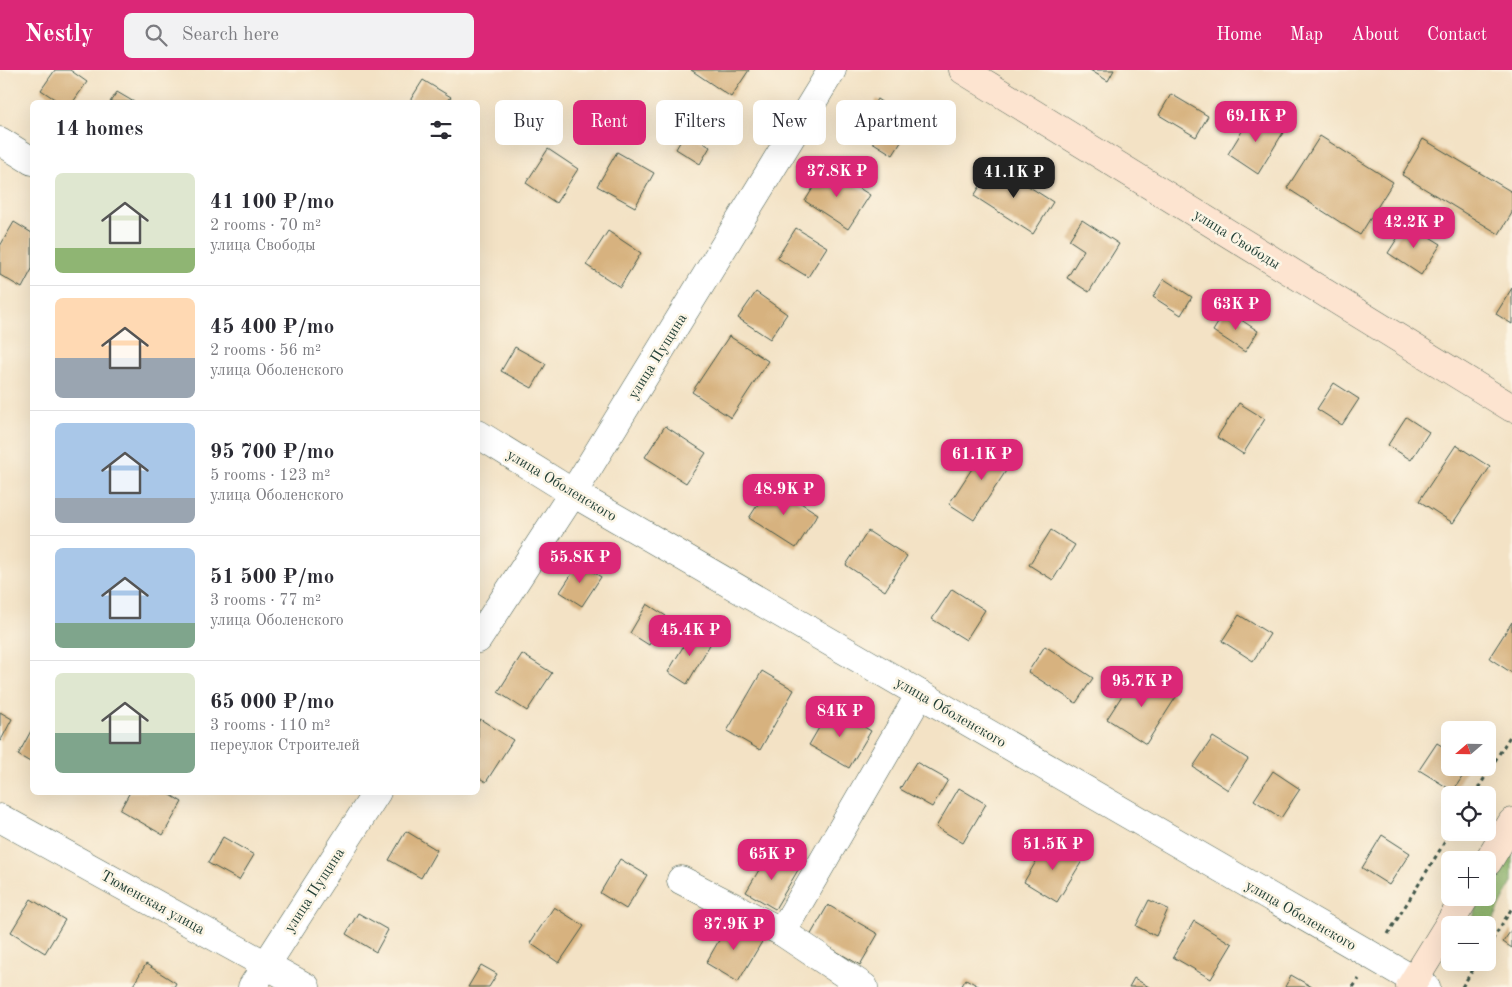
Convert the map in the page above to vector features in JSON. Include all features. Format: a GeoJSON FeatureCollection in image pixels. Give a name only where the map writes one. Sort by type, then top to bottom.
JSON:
{"type":"FeatureCollection","features":[{"type":"Feature","properties":{"kind":"street","name":"улица Пущина"},"geometry":{"type":"LineString","coordinates":[[480,636],[573,493],[832,70]]}},
{"type":"Feature","properties":{"kind":"street","name":"улица Свободы"},"geometry":{"type":"LineString","coordinates":[[962,70],[1512,408]]}},
{"type":"Feature","properties":{"kind":"street"},"geometry":{"type":"LineString","coordinates":[[0,141],[30,160]]}},
{"type":"Feature","properties":{"kind":"street","name":"улица Оболенского"},"geometry":{"type":"LineString","coordinates":[[480,435],[573,493],[1374,957],[1416,985]]}},
{"type":"Feature","properties":{"kind":"street"},"geometry":{"type":"LineString","coordinates":[[782,932],[920,694]]}},
{"type":"Feature","properties":{"kind":"street","name":"улица Пущина"},"geometry":{"type":"LineString","coordinates":[[252,987],[376,795]]}},
{"type":"Feature","properties":{"kind":"street","name":"Тюменская улица"},"geometry":{"type":"LineString","coordinates":[[0,818],[306,987]]}},
{"type":"Feature","properties":{"kind":"street"},"geometry":{"type":"LineString","coordinates":[[1495,851],[1512,822]]}},
{"type":"Feature","properties":{"kind":"street"},"geometry":{"type":"LineString","coordinates":[[682,880],[782,932],[864,987]]}},
{"type":"Feature","properties":{"kind":"street"},"geometry":{"type":"LineString","coordinates":[[1416,985],[1460,906]]}},
{"type":"Feature","properties":{"kind":"path"},"geometry":{"type":"LineString","coordinates":[[1480,786],[1512,734]]}},
{"type":"Feature","properties":{"kind":"path"},"geometry":{"type":"LineString","coordinates":[[1374,957],[1445,841]]}},
{"type":"Feature","properties":{"kind":"path"},"geometry":{"type":"LineString","coordinates":[[1496,934],[1512,908]]}},
{"type":"Feature","properties":{"kind":"path"},"geometry":{"type":"LineString","coordinates":[[1462,987],[1472,971]]}},
{"type":"Feature","properties":{"kind":"green space"},"geometry":{"type":"Polygon","coordinates":[[[1512,837],[1512,882],[1495,916],[1474,916],[1477,906],[1496,906],[1496,866],[1512,837]]]}},
{"type":"Feature","properties":{"kind":"building"},"geometry":{"type":"Polygon","coordinates":[[[55,70],[70,70],[87,82],[74,100],[56,100],[41,90],[55,70]]]}},
{"type":"Feature","properties":{"kind":"building"},"geometry":{"type":"Polygon","coordinates":[[[691,70],[749,70],[731,97],[691,70]]]}},
{"type":"Feature","properties":{"kind":"building"},"geometry":{"type":"Polygon","coordinates":[[[1090,70],[1114,70],[1108,81],[1090,70]]]}},
{"type":"Feature","properties":{"kind":"building"},"geometry":{"type":"Polygon","coordinates":[[[423,80],[451,97],[449,100],[410,100],[423,80]]]}},
{"type":"Feature","properties":{"kind":"building"},"geometry":{"type":"Polygon","coordinates":[[[117,92],[131,100],[111,100],[117,92]]]}},
{"type":"Feature","properties":{"kind":"building"},"geometry":{"type":"Polygon","coordinates":[[[1171,94],[1208,116],[1196,137],[1159,115],[1171,94]]]}},
{"type":"Feature","properties":{"kind":"building"},"geometry":{"type":"Polygon","coordinates":[[[1254,112],[1284,131],[1258,174],[1228,154],[1254,112]]]}},
{"type":"Feature","properties":{"kind":"building"},"geometry":{"type":"Polygon","coordinates":[[[1320,136],[1393,182],[1360,235],[1287,188],[1320,136]]]}},
{"type":"Feature","properties":{"kind":"building"},"geometry":{"type":"Polygon","coordinates":[[[1423,139],[1512,192],[1512,213],[1499,234],[1402,175],[1423,139]]]}},
{"type":"Feature","properties":{"kind":"building"},"geometry":{"type":"Polygon","coordinates":[[[678,145],[707,145],[710,147],[700,164],[676,149],[678,145]]]}},
{"type":"Feature","properties":{"kind":"building"},"geometry":{"type":"Polygon","coordinates":[[[877,145],[899,145],[893,155],[877,145]]]}},
{"type":"Feature","properties":{"kind":"building"},"geometry":{"type":"Polygon","coordinates":[[[548,149],[578,169],[556,203],[526,183],[548,149]]]}},
{"type":"Feature","properties":{"kind":"building"},"geometry":{"type":"Polygon","coordinates":[[[617,152],[654,173],[635,207],[597,186],[617,152]]]}},
{"type":"Feature","properties":{"kind":"building"},"geometry":{"type":"Polygon","coordinates":[[[994,164],[1053,202],[1033,234],[974,196],[994,164]]]}},
{"type":"Feature","properties":{"kind":"building"},"geometry":{"type":"Polygon","coordinates":[[[826,167],[870,195],[848,229],[805,201],[826,167]]]}},
{"type":"Feature","properties":{"kind":"building"},"geometry":{"type":"Polygon","coordinates":[[[1082,220],[1119,244],[1089,292],[1067,278],[1084,250],[1069,240],[1082,220]]]}},
{"type":"Feature","properties":{"kind":"building"},"geometry":{"type":"Polygon","coordinates":[[[14,222],[30,232],[30,273],[22,288],[0,275],[0,246],[14,222]]]}},
{"type":"Feature","properties":{"kind":"building"},"geometry":{"type":"Polygon","coordinates":[[[1407,223],[1441,244],[1421,275],[1388,253],[1407,223]]]}},
{"type":"Feature","properties":{"kind":"building"},"geometry":{"type":"Polygon","coordinates":[[[796,228],[827,247],[808,277],[777,258],[796,228]]]}},
{"type":"Feature","properties":{"kind":"building"},"geometry":{"type":"Polygon","coordinates":[[[608,231],[641,253],[620,287],[586,265],[608,231]]]}},
{"type":"Feature","properties":{"kind":"building"},"geometry":{"type":"Polygon","coordinates":[[[1164,279],[1192,297],[1181,315],[1153,297],[1164,279]]]}},
{"type":"Feature","properties":{"kind":"building"},"geometry":{"type":"Polygon","coordinates":[[[1512,288],[1512,324],[1496,314],[1512,288]]]}},
{"type":"Feature","properties":{"kind":"building"},"geometry":{"type":"Polygon","coordinates":[[[756,292],[787,314],[770,339],[738,318],[756,292]]]}},
{"type":"Feature","properties":{"kind":"building"},"geometry":{"type":"Polygon","coordinates":[[[1226,310],[1258,331],[1245,352],[1213,331],[1226,310]]]}},
{"type":"Feature","properties":{"kind":"building"},"geometry":{"type":"Polygon","coordinates":[[[729,336],[768,361],[731,418],[692,392],[729,336]]]}},
{"type":"Feature","properties":{"kind":"building"},"geometry":{"type":"Polygon","coordinates":[[[515,347],[546,364],[532,388],[501,371],[515,347]]]}},
{"type":"Feature","properties":{"kind":"building"},"geometry":{"type":"Polygon","coordinates":[[[1334,383],[1359,399],[1342,425],[1317,409],[1334,383]]]}},
{"type":"Feature","properties":{"kind":"building"},"geometry":{"type":"Polygon","coordinates":[[[1239,403],[1265,419],[1243,454],[1217,437],[1239,403]]]}},
{"type":"Feature","properties":{"kind":"building"},"geometry":{"type":"Polygon","coordinates":[[[1406,417],[1429,432],[1411,460],[1388,445],[1406,417]]]}},
{"type":"Feature","properties":{"kind":"building"},"geometry":{"type":"Polygon","coordinates":[[[665,426],[706,453],[686,483],[645,457],[665,426]]]}},
{"type":"Feature","properties":{"kind":"building"},"geometry":{"type":"Polygon","coordinates":[[[990,441],[1015,457],[974,520],[949,504],[990,441]]]}},
{"type":"Feature","properties":{"kind":"building"},"geometry":{"type":"Polygon","coordinates":[[[1456,445],[1490,467],[1453,523],[1419,501],[1456,445]]]}},
{"type":"Feature","properties":{"kind":"building"},"geometry":{"type":"Polygon","coordinates":[[[771,484],[818,514],[796,548],[749,518],[771,484]]]}},
{"type":"Feature","properties":{"kind":"building"},"geometry":{"type":"Polygon","coordinates":[[[1051,530],[1075,545],[1053,580],[1029,565],[1051,530]]]}},
{"type":"Feature","properties":{"kind":"building"},"geometry":{"type":"Polygon","coordinates":[[[868,531],[907,556],[885,591],[846,565],[868,531]]]}},
{"type":"Feature","properties":{"kind":"building"},"geometry":{"type":"Polygon","coordinates":[[[579,563],[601,577],[582,606],[560,592],[579,563]]]}},
{"type":"Feature","properties":{"kind":"building"},"geometry":{"type":"Polygon","coordinates":[[[952,589],[985,610],[966,640],[932,619],[952,589]]]}},
{"type":"Feature","properties":{"kind":"building"},"geometry":{"type":"Polygon","coordinates":[[[647,604],[666,616],[649,645],[630,633],[647,604]]]}},
{"type":"Feature","properties":{"kind":"building"},"geometry":{"type":"Polygon","coordinates":[[[1239,615],[1270,634],[1253,661],[1222,641],[1239,615]]]}},
{"type":"Feature","properties":{"kind":"building"},"geometry":{"type":"Polygon","coordinates":[[[1512,622],[1512,673],[1489,658],[1512,622]]]}},
{"type":"Feature","properties":{"kind":"building"},"geometry":{"type":"Polygon","coordinates":[[[693,630],[712,641],[687,684],[668,672],[693,630]]]}},
{"type":"Feature","properties":{"kind":"building"},"geometry":{"type":"Polygon","coordinates":[[[1045,646],[1093,678],[1076,703],[1028,672],[1045,646]]]}},
{"type":"Feature","properties":{"kind":"building"},"geometry":{"type":"Polygon","coordinates":[[[522,654],[552,673],[527,711],[498,692],[522,654]]]}},
{"type":"Feature","properties":{"kind":"building"},"geometry":{"type":"Polygon","coordinates":[[[762,671],[794,690],[760,750],[727,731],[762,671]]]}},
{"type":"Feature","properties":{"kind":"building"},"geometry":{"type":"Polygon","coordinates":[[[1137,672],[1176,697],[1146,744],[1107,719],[1137,672]]]}},
{"type":"Feature","properties":{"kind":"building"},"geometry":{"type":"Polygon","coordinates":[[[831,707],[871,731],[849,768],[809,745],[831,707]]]}},
{"type":"Feature","properties":{"kind":"building"},"geometry":{"type":"Polygon","coordinates":[[[0,712],[12,719],[0,742],[0,712]]]}},
{"type":"Feature","properties":{"kind":"building"},"geometry":{"type":"Polygon","coordinates":[[[480,719],[513,740],[486,782],[480,778],[480,719]]]}},
{"type":"Feature","properties":{"kind":"building"},"geometry":{"type":"Polygon","coordinates":[[[30,733],[30,762],[18,755],[30,733]]]}},
{"type":"Feature","properties":{"kind":"building"},"geometry":{"type":"Polygon","coordinates":[[[1213,737],[1248,759],[1228,790],[1193,767],[1213,737]]]}},
{"type":"Feature","properties":{"kind":"building"},"geometry":{"type":"Polygon","coordinates":[[[1437,743],[1441,745],[1441,776],[1463,776],[1456,786],[1445,786],[1419,770],[1437,743]]]}},
{"type":"Feature","properties":{"kind":"building"},"geometry":{"type":"Polygon","coordinates":[[[916,762],[948,780],[932,807],[900,789],[916,762]]]}},
{"type":"Feature","properties":{"kind":"building"},"geometry":{"type":"Polygon","coordinates":[[[1273,771],[1300,789],[1281,818],[1254,800],[1273,771]]]}},
{"type":"Feature","properties":{"kind":"building"},"geometry":{"type":"Polygon","coordinates":[[[959,788],[986,804],[963,843],[936,827],[959,788]]]}},
{"type":"Feature","properties":{"kind":"building"},"geometry":{"type":"Polygon","coordinates":[[[128,795],[171,795],[182,802],[163,835],[120,810],[128,795]]]}},
{"type":"Feature","properties":{"kind":"building"},"geometry":{"type":"Polygon","coordinates":[[[406,831],[437,850],[421,878],[389,860],[406,831]]]}},
{"type":"Feature","properties":{"kind":"building"},"geometry":{"type":"Polygon","coordinates":[[[1382,835],[1410,853],[1389,885],[1362,868],[1382,835]]]}},
{"type":"Feature","properties":{"kind":"building"},"geometry":{"type":"Polygon","coordinates":[[[223,837],[254,855],[239,880],[208,863],[223,837]]]}},
{"type":"Feature","properties":{"kind":"building"},"geometry":{"type":"Polygon","coordinates":[[[1048,841],[1082,861],[1057,902],[1024,882],[1048,841]]]}},
{"type":"Feature","properties":{"kind":"building"},"geometry":{"type":"Polygon","coordinates":[[[769,853],[798,870],[775,909],[746,892],[769,853]]]}},
{"type":"Feature","properties":{"kind":"building"},"geometry":{"type":"Polygon","coordinates":[[[620,859],[647,875],[626,909],[600,893],[620,859]]]}},
{"type":"Feature","properties":{"kind":"building"},"geometry":{"type":"Polygon","coordinates":[[[31,899],[65,920],[45,953],[11,932],[31,899]]]}},
{"type":"Feature","properties":{"kind":"building"},"geometry":{"type":"Polygon","coordinates":[[[1149,900],[1168,909],[1156,936],[1136,926],[1149,900]]]}},
{"type":"Feature","properties":{"kind":"building"},"geometry":{"type":"Polygon","coordinates":[[[828,905],[878,934],[860,965],[810,936],[828,905]]]}},
{"type":"Feature","properties":{"kind":"building"},"geometry":{"type":"Polygon","coordinates":[[[554,907],[584,926],[559,963],[530,943],[554,907]]]}},
{"type":"Feature","properties":{"kind":"building"},"geometry":{"type":"Polygon","coordinates":[[[358,913],[388,930],[376,952],[346,934],[358,913]]]}},
{"type":"Feature","properties":{"kind":"building"},"geometry":{"type":"Polygon","coordinates":[[[730,921],[763,940],[738,982],[706,963],[730,921]]]}},
{"type":"Feature","properties":{"kind":"building"},"geometry":{"type":"Polygon","coordinates":[[[1194,921],[1232,944],[1211,979],[1173,957],[1194,921]]]}},
{"type":"Feature","properties":{"kind":"building"},"geometry":{"type":"Polygon","coordinates":[[[1512,929],[1512,948],[1503,942],[1512,929]]]}},
{"type":"Feature","properties":{"kind":"building"},"geometry":{"type":"Polygon","coordinates":[[[146,964],[176,983],[174,987],[132,987],[146,964]]]}},
{"type":"Feature","properties":{"kind":"building"},"geometry":{"type":"Polygon","coordinates":[[[481,965],[497,974],[489,987],[468,987],[481,965]]]}},
{"type":"Feature","properties":{"kind":"building"},"geometry":{"type":"Polygon","coordinates":[[[1291,975],[1312,987],[1285,987],[1291,975]]]}},
{"type":"Feature","properties":{"kind":"building"},"geometry":{"type":"Polygon","coordinates":[[[1134,978],[1149,987],[1129,987],[1134,978]]]}},
{"type":"Feature","properties":{"kind":"building"},"geometry":{"type":"Polygon","coordinates":[[[966,979],[980,987],[961,987],[966,979]]]}}]}
